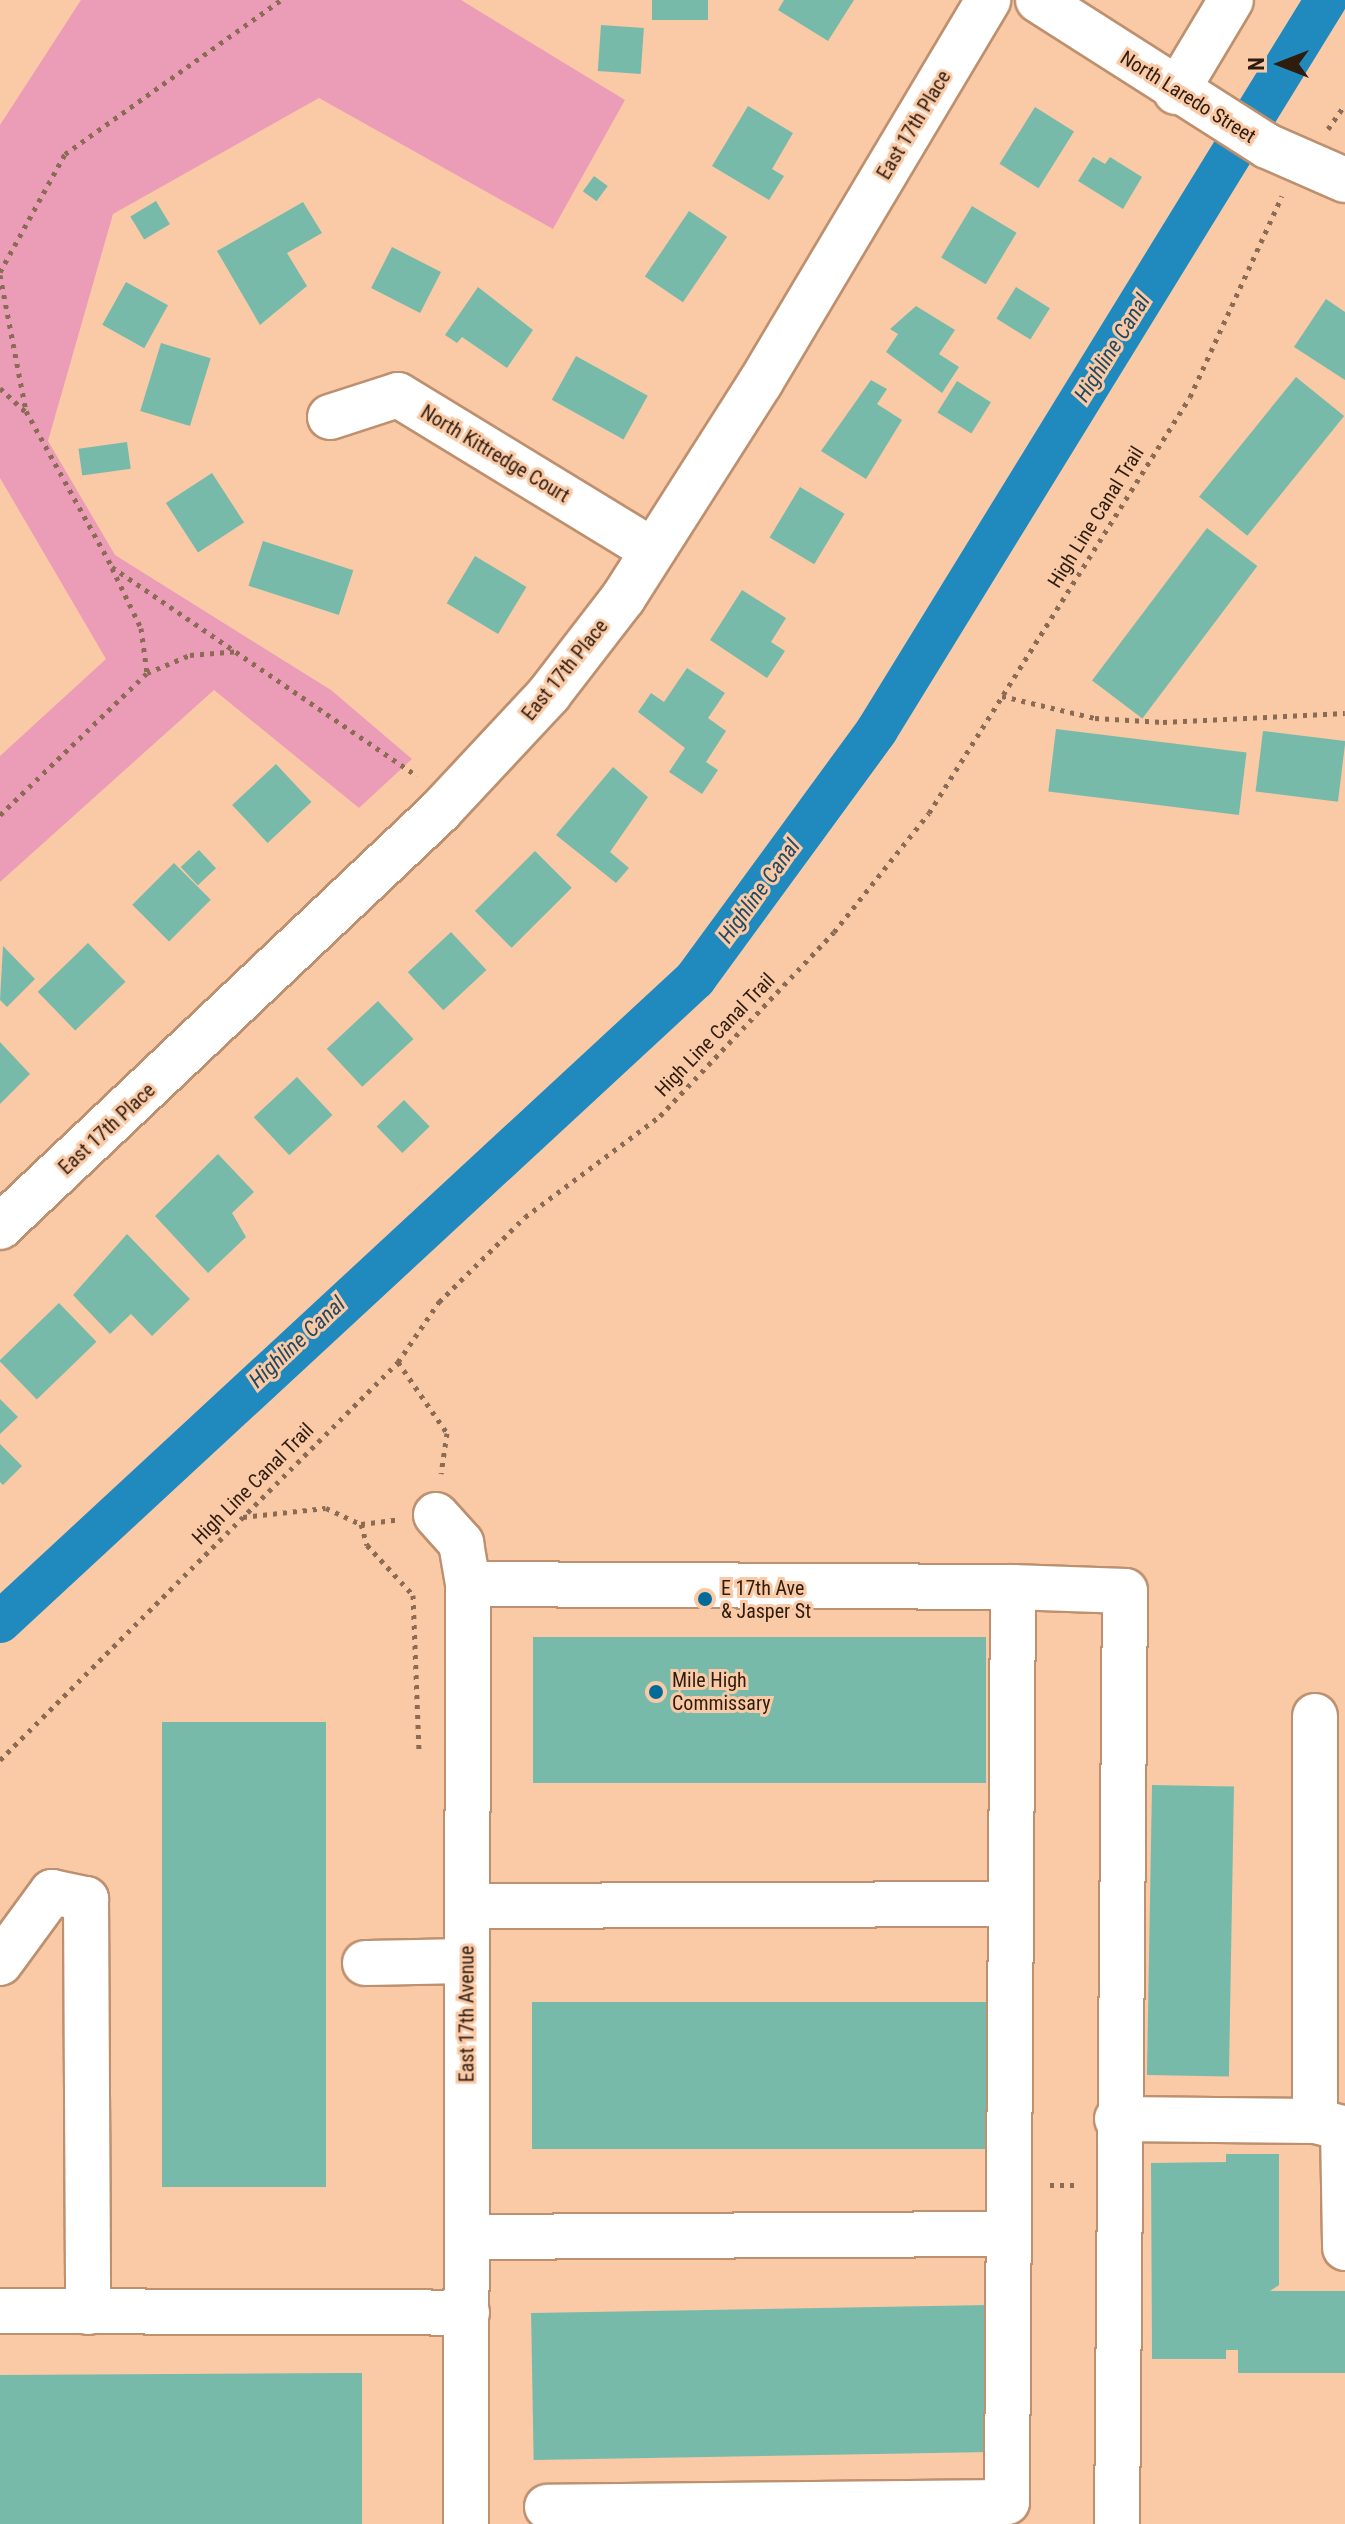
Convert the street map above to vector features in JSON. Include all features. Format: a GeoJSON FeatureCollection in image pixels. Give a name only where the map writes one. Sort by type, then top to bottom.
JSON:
{"type":"FeatureCollection","features":[{"type":"Feature","properties":{"kind":"street","name":"East 17th Place"},"geometry":{"type":"LineString","coordinates":[[0,1227],[451,800],[549,694],[652,550],[988,0]]}},
{"type":"Feature","properties":{"kind":"street","name":"North Laredo Street"},"geometry":{"type":"LineString","coordinates":[[1038,0],[1176,92],[1267,146],[1345,180]]}},
{"type":"Feature","properties":{"kind":"street"},"geometry":{"type":"LineString","coordinates":[[1176,92],[1231,0]]}},
{"type":"Feature","properties":{"kind":"street","name":"North Kittredge Court"},"geometry":{"type":"LineString","coordinates":[[330,417],[398,395],[652,550]]}},
{"type":"Feature","properties":{"kind":"street","name":"East 17th Avenue"},"geometry":{"type":"LineString","coordinates":[[436,1515],[461,1543],[468,1584],[466,2524]]}},
{"type":"Feature","properties":{"kind":"street"},"geometry":{"type":"LineString","coordinates":[[468,1584],[1013,1587],[1125,1591],[1117,2119],[1117,2524]]}},
{"type":"Feature","properties":{"kind":"street"},"geometry":{"type":"LineString","coordinates":[[547,2507],[761,2515],[1007,2502],[1013,1587]]}},
{"type":"Feature","properties":{"kind":"street"},"geometry":{"type":"LineString","coordinates":[[1315,1716],[1315,2121]]}},
{"type":"Feature","properties":{"kind":"street"},"geometry":{"type":"LineString","coordinates":[[0,1963],[52,1892],[86,1899],[88,2312]]}},
{"type":"Feature","properties":{"kind":"street"},"geometry":{"type":"LineString","coordinates":[[467,1906],[1011,1904]]}},
{"type":"Feature","properties":{"kind":"street"},"geometry":{"type":"LineString","coordinates":[[365,1963],[467,1961]]}},
{"type":"Feature","properties":{"kind":"street"},"geometry":{"type":"LineString","coordinates":[[1117,2119],[1315,2121],[1343,2128],[1345,2248]]}},
{"type":"Feature","properties":{"kind":"street"},"geometry":{"type":"LineString","coordinates":[[467,2237],[1009,2234]]}},
{"type":"Feature","properties":{"kind":"street"},"geometry":{"type":"LineString","coordinates":[[0,2311],[467,2313]]}},
{"type":"Feature","properties":{"kind":"path"},"geometry":{"type":"LineString","coordinates":[[147,673],[141,628],[112,567],[26,411],[0,273],[65,154],[281,0]]}},
{"type":"Feature","properties":{"kind":"path"},"geometry":{"type":"LineString","coordinates":[[1328,130],[1345,105]]}},
{"type":"Feature","properties":{"kind":"path","name":"High Line Canal Trail"},"geometry":{"type":"LineString","coordinates":[[0,1760],[398,1362],[439,1302],[525,1217],[660,1116],[834,932],[929,813],[1190,397],[1282,195]]}},
{"type":"Feature","properties":{"kind":"path"},"geometry":{"type":"LineString","coordinates":[[0,388],[26,411]]}},
{"type":"Feature","properties":{"kind":"path"},"geometry":{"type":"LineString","coordinates":[[112,567],[241,651],[451,800]]}},
{"type":"Feature","properties":{"kind":"path"},"geometry":{"type":"LineString","coordinates":[[0,815],[147,673],[190,655],[241,651]]}},
{"type":"Feature","properties":{"kind":"path"},"geometry":{"type":"LineString","coordinates":[[1002,696],[1095,718],[1163,722],[1345,713]]}},
{"type":"Feature","properties":{"kind":"path"},"geometry":{"type":"LineString","coordinates":[[243,1517],[326,1508],[361,1524],[436,1515],[447,1433],[398,1362]]}},
{"type":"Feature","properties":{"kind":"path"},"geometry":{"type":"LineString","coordinates":[[361,1524],[367,1545],[413,1595],[419,1749]]}},
{"type":"Feature","properties":{"kind":"path"},"geometry":{"type":"LineString","coordinates":[[1009,2185],[1117,2185]]}},
{"type":"Feature","properties":{"kind":"shaded area"},"geometry":{"type":"Polygon","coordinates":[[[81,0],[461,0],[625,100],[553,229],[319,98],[113,214],[48,441],[115,555],[331,690],[412,759],[359,808],[214,690],[0,882],[0,756],[106,659],[0,478],[0,125],[81,0]]]}},
{"type":"Feature","properties":{"kind":"building"},"geometry":{"type":"Polygon","coordinates":[[[652,0],[708,0],[708,20],[652,20],[652,0]]]}},
{"type":"Feature","properties":{"kind":"building"},"geometry":{"type":"Polygon","coordinates":[[[784,0],[854,0],[828,41],[778,10],[784,0]]]}},
{"type":"Feature","properties":{"kind":"building"},"geometry":{"type":"Polygon","coordinates":[[[601,25],[644,28],[641,74],[598,71],[601,25]]]}},
{"type":"Feature","properties":{"kind":"building"},"geometry":{"type":"Polygon","coordinates":[[[748,106],[793,133],[772,169],[784,176],[769,200],[712,166],[748,106]]]}},
{"type":"Feature","properties":{"kind":"building"},"geometry":{"type":"Polygon","coordinates":[[[1035,107],[1074,131],[1039,188],[999,164],[1035,107]]]}},
{"type":"Feature","properties":{"kind":"building"},"geometry":{"type":"Polygon","coordinates":[[[1093,157],[1105,164],[1110,157],[1142,177],[1123,209],[1078,181],[1093,157]]]}},
{"type":"Feature","properties":{"kind":"building"},"geometry":{"type":"Polygon","coordinates":[[[594,176],[608,186],[597,201],[583,191],[594,176]]]}},
{"type":"Feature","properties":{"kind":"building"},"geometry":{"type":"Polygon","coordinates":[[[156,201],[170,224],[144,240],[130,216],[156,201]]]}},
{"type":"Feature","properties":{"kind":"building"},"geometry":{"type":"Polygon","coordinates":[[[303,202],[322,233],[287,253],[307,286],[260,325],[217,251],[303,202]]]}},
{"type":"Feature","properties":{"kind":"building"},"geometry":{"type":"Polygon","coordinates":[[[972,206],[1017,233],[986,284],[941,257],[972,206]]]}},
{"type":"Feature","properties":{"kind":"building"},"geometry":{"type":"Polygon","coordinates":[[[689,211],[727,237],[683,302],[645,276],[689,211]]]}},
{"type":"Feature","properties":{"kind":"building"},"geometry":{"type":"Polygon","coordinates":[[[392,247],[441,272],[420,313],[371,288],[392,247]]]}},
{"type":"Feature","properties":{"kind":"building"},"geometry":{"type":"Polygon","coordinates":[[[126,282],[168,305],[144,348],[102,325],[126,282]]]}},
{"type":"Feature","properties":{"kind":"building"},"geometry":{"type":"Polygon","coordinates":[[[478,287],[533,330],[507,368],[462,337],[457,343],[445,335],[478,287]]]}},
{"type":"Feature","properties":{"kind":"building"},"geometry":{"type":"Polygon","coordinates":[[[1016,287],[1050,308],[1030,340],[996,318],[1016,287]]]}},
{"type":"Feature","properties":{"kind":"building"},"geometry":{"type":"Polygon","coordinates":[[[1326,299],[1345,312],[1345,380],[1294,347],[1326,299]]]}},
{"type":"Feature","properties":{"kind":"building"},"geometry":{"type":"Polygon","coordinates":[[[916,306],[955,330],[939,354],[959,367],[942,393],[886,352],[898,334],[890,329],[916,306]]]}},
{"type":"Feature","properties":{"kind":"building"},"geometry":{"type":"Polygon","coordinates":[[[161,343],[211,358],[190,426],[140,411],[161,343]]]}},
{"type":"Feature","properties":{"kind":"building"},"geometry":{"type":"Polygon","coordinates":[[[576,356],[648,396],[623,439],[552,400],[576,356]]]}},
{"type":"Feature","properties":{"kind":"building"},"geometry":{"type":"Polygon","coordinates":[[[1296,377],[1344,416],[1247,536],[1199,497],[1296,377]]]}},
{"type":"Feature","properties":{"kind":"building"},"geometry":{"type":"Polygon","coordinates":[[[871,380],[887,389],[877,404],[902,420],[866,479],[821,451],[871,380]]]}},
{"type":"Feature","properties":{"kind":"building"},"geometry":{"type":"Polygon","coordinates":[[[957,381],[991,402],[971,434],[937,412],[957,381]]]}},
{"type":"Feature","properties":{"kind":"building"},"geometry":{"type":"Polygon","coordinates":[[[127,442],[131,469],[82,476],[78,449],[127,442]]]}},
{"type":"Feature","properties":{"kind":"building"},"geometry":{"type":"Polygon","coordinates":[[[212,473],[244,522],[198,552],[166,503],[212,473]]]}},
{"type":"Feature","properties":{"kind":"building"},"geometry":{"type":"Polygon","coordinates":[[[800,487],[845,514],[814,564],[770,538],[800,487]]]}},
{"type":"Feature","properties":{"kind":"building"},"geometry":{"type":"Polygon","coordinates":[[[1207,528],[1257,566],[1142,718],[1092,681],[1207,528]]]}},
{"type":"Feature","properties":{"kind":"building"},"geometry":{"type":"Polygon","coordinates":[[[263,541],[353,570],[339,615],[248,586],[263,541]]]}},
{"type":"Feature","properties":{"kind":"building"},"geometry":{"type":"Polygon","coordinates":[[[475,556],[526,587],[498,634],[447,603],[475,556]]]}},
{"type":"Feature","properties":{"kind":"building"},"geometry":{"type":"Polygon","coordinates":[[[742,590],[786,618],[771,642],[785,651],[767,678],[710,640],[742,590]]]}},
{"type":"Feature","properties":{"kind":"building"},"geometry":{"type":"Polygon","coordinates":[[[687,668],[725,693],[708,718],[726,731],[706,762],[718,770],[702,794],[669,772],[685,748],[638,712],[651,693],[664,702],[687,668]]]}},
{"type":"Feature","properties":{"kind":"building"},"geometry":{"type":"Polygon","coordinates":[[[1056,729],[1247,752],[1239,815],[1048,792],[1056,729]]]}},
{"type":"Feature","properties":{"kind":"building"},"geometry":{"type":"Polygon","coordinates":[[[1263,731],[1345,741],[1338,802],[1256,792],[1263,731]]]}},
{"type":"Feature","properties":{"kind":"building"},"geometry":{"type":"Polygon","coordinates":[[[276,764],[311,802],[268,843],[232,805],[276,764]]]}},
{"type":"Feature","properties":{"kind":"building"},"geometry":{"type":"Polygon","coordinates":[[[613,767],[648,797],[610,852],[629,868],[616,883],[556,835],[613,767]]]}},
{"type":"Feature","properties":{"kind":"building"},"geometry":{"type":"Polygon","coordinates":[[[199,850],[216,868],[198,885],[181,867],[199,850]]]}},
{"type":"Feature","properties":{"kind":"building"},"geometry":{"type":"Polygon","coordinates":[[[535,851],[572,888],[512,948],[475,911],[535,851]]]}},
{"type":"Feature","properties":{"kind":"building"},"geometry":{"type":"Polygon","coordinates":[[[174,863],[211,900],[169,941],[132,905],[174,863]]]}},
{"type":"Feature","properties":{"kind":"building"},"geometry":{"type":"Polygon","coordinates":[[[451,932],[486,970],[443,1010],[408,972],[451,932]]]}},
{"type":"Feature","properties":{"kind":"building"},"geometry":{"type":"Polygon","coordinates":[[[88,943],[126,982],[75,1030],[38,992],[88,943]]]}},
{"type":"Feature","properties":{"kind":"building"},"geometry":{"type":"Polygon","coordinates":[[[3,946],[35,979],[7,1007],[0,1000],[3,946]]]}},
{"type":"Feature","properties":{"kind":"building"},"geometry":{"type":"Polygon","coordinates":[[[378,1001],[413,1039],[362,1087],[327,1049],[378,1001]]]}},
{"type":"Feature","properties":{"kind":"building"},"geometry":{"type":"Polygon","coordinates":[[[0,1042],[30,1074],[0,1104],[0,1042]]]}},
{"type":"Feature","properties":{"kind":"building"},"geometry":{"type":"Polygon","coordinates":[[[297,1077],[332,1115],[289,1155],[254,1117],[297,1077]]]}},
{"type":"Feature","properties":{"kind":"building"},"geometry":{"type":"Polygon","coordinates":[[[404,1100],[430,1127],[402,1153],[377,1126],[404,1100]]]}},
{"type":"Feature","properties":{"kind":"building"},"geometry":{"type":"Polygon","coordinates":[[[218,1154],[254,1192],[232,1213],[246,1237],[208,1273],[155,1216],[218,1154]]]}},
{"type":"Feature","properties":{"kind":"building"},"geometry":{"type":"Polygon","coordinates":[[[127,1234],[190,1299],[152,1336],[131,1314],[110,1334],[73,1295],[127,1234]]]}},
{"type":"Feature","properties":{"kind":"building"},"geometry":{"type":"Polygon","coordinates":[[[59,1303],[97,1342],[37,1400],[0,1360],[59,1303]]]}},
{"type":"Feature","properties":{"kind":"building"},"geometry":{"type":"Polygon","coordinates":[[[0,1399],[18,1417],[0,1434],[0,1399]]]}},
{"type":"Feature","properties":{"kind":"building"},"geometry":{"type":"Polygon","coordinates":[[[0,1444],[22,1466],[3,1485],[0,1482],[0,1444]]]}},
{"type":"Feature","properties":{"kind":"building"},"geometry":{"type":"Polygon","coordinates":[[[533,1637],[986,1637],[986,1783],[533,1783],[533,1637]]]}},
{"type":"Feature","properties":{"kind":"building"},"geometry":{"type":"Polygon","coordinates":[[[162,1722],[326,1722],[326,2187],[162,2187],[162,1722]]]}},
{"type":"Feature","properties":{"kind":"building"},"geometry":{"type":"Polygon","coordinates":[[[1152,1785],[1234,1786],[1229,2076],[1147,2075],[1152,1785]]]}},
{"type":"Feature","properties":{"kind":"building"},"geometry":{"type":"Polygon","coordinates":[[[532,2002],[987,2002],[987,2149],[532,2149],[532,2002]]]}},
{"type":"Feature","properties":{"kind":"building"},"geometry":{"type":"Polygon","coordinates":[[[1226,2154],[1279,2154],[1279,2285],[1270,2291],[1345,2291],[1345,2373],[1238,2373],[1238,2350],[1226,2350],[1226,2359],[1152,2359],[1151,2163],[1226,2162],[1226,2154]]]}},
{"type":"Feature","properties":{"kind":"building"},"geometry":{"type":"Polygon","coordinates":[[[988,2305],[991,2452],[534,2460],[531,2313],[988,2305]]]}},
{"type":"Feature","properties":{"kind":"building"},"geometry":{"type":"Polygon","coordinates":[[[362,2373],[362,2524],[0,2524],[0,2375],[362,2373]]]}},
{"type":"Feature","properties":{"kind":"waterway","name":"Highline Canal"},"geometry":{"type":"LineString","coordinates":[[0,1622],[695,979],[877,730],[1326,0]]}},
{"type":"Feature","properties":{"kind":"place","name":"E 17th Ave & Jasper St"},"geometry":{"type":"Point","coordinates":[705,1599]}},
{"type":"Feature","properties":{"kind":"place","name":"Mile High Commissary"},"geometry":{"type":"Point","coordinates":[656,1692]}}]}
